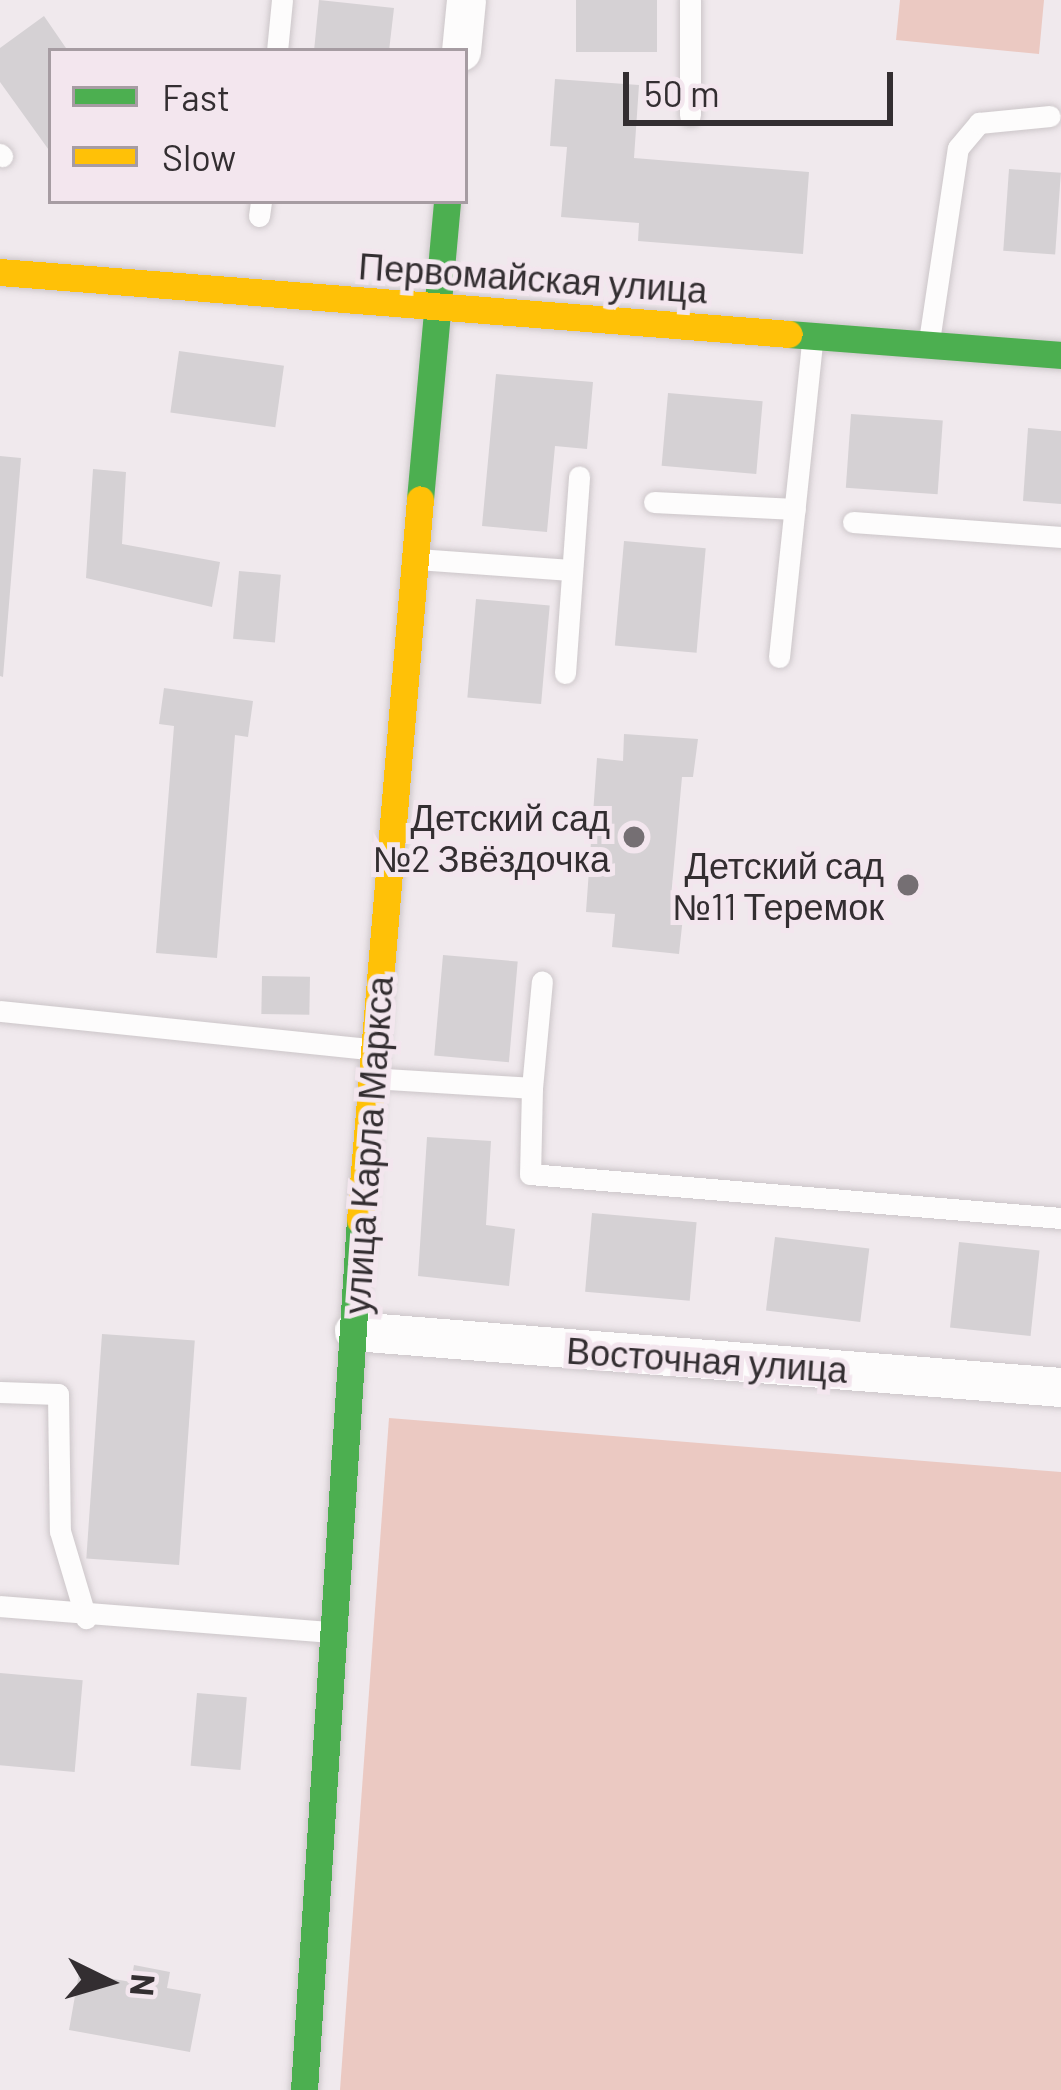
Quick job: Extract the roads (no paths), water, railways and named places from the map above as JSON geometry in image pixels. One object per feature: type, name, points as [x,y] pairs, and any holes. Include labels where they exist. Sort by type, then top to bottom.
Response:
[{"type":"street","points":[[461,48],[466,0]]},
{"type":"street","name":"улица Карла Маркса","points":[[304,2090],[337,1632],[370,1049],[447,204]]},
{"type":"street","name":"Первомайская улица","points":[[0,272],[1061,356]]},
{"type":"street","name":"Восточная улица","points":[[354,1331],[1061,1387]]},
{"type":"lane","points":[[277,48],[282,0]]},
{"type":"lane","points":[[690,0],[690,115]]},
{"type":"lane","points":[[928,345],[958,148],[979,123],[1050,116]]},
{"type":"lane","points":[[778,657],[813,334]]},
{"type":"lane","points":[[565,673],[579,476]]},
{"type":"lane","points":[[654,502],[795,509]]},
{"type":"lane","points":[[853,522],[1061,537]]},
{"type":"lane","points":[[417,559],[571,570]]},
{"type":"lane","points":[[542,981],[530,1174],[1061,1218]]},
{"type":"lane","points":[[0,1011],[370,1049]]},
{"type":"lane","points":[[370,1078],[532,1088]]},
{"type":"lane","points":[[0,1392],[58,1394],[60,1531],[86,1618]]},
{"type":"lane","points":[[0,1606],[86,1618],[337,1632]]},
{"type":"place","name":"Детский сад №2 Звёздочка","points":[[634,837]]},
{"type":"place","name":"Детский сад №11 Теремок","points":[[908,885]]}]
